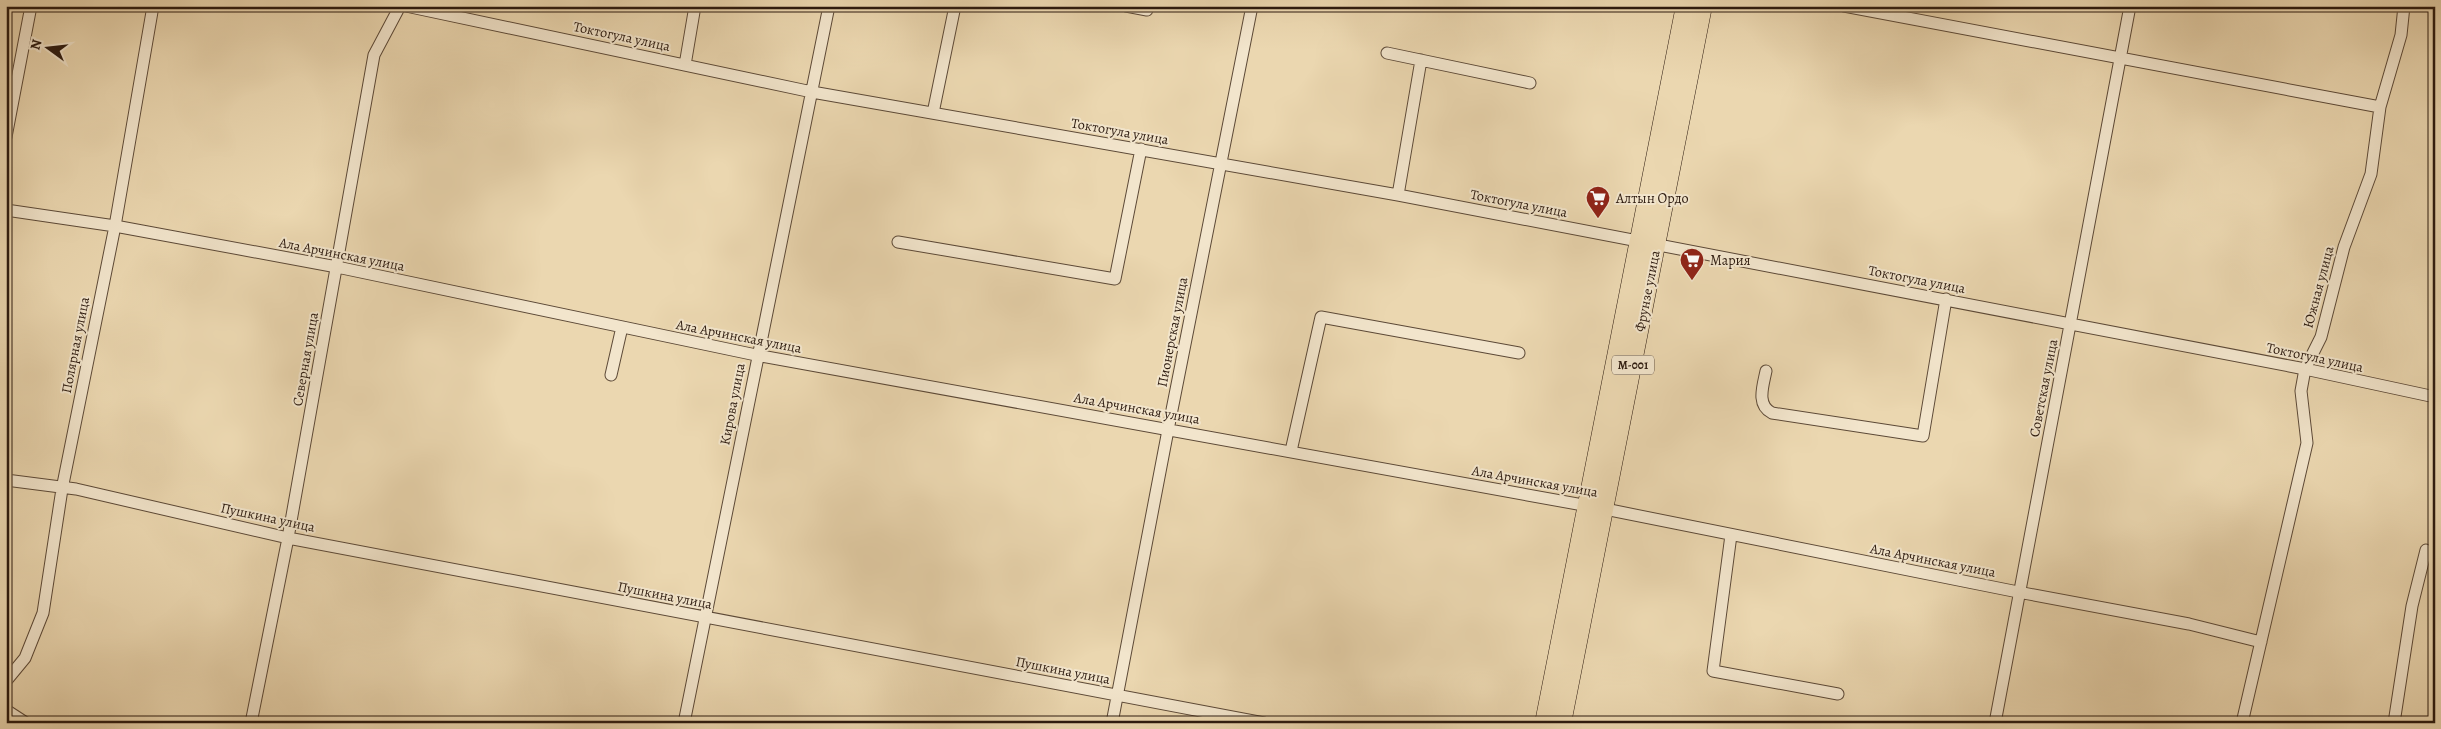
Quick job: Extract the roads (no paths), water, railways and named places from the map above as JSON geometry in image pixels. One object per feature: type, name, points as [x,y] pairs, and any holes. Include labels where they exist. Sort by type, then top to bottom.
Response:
[{"type":"main road","name":"Фрунзе улица","points":[[1562,723],[1605,509],[1685,6]]},
{"type":"main road","name":"Фрунзе улица","points":[[1544,723],[1588,506],[1703,6]]},
{"type":"street","points":[[6,137],[31,6]]},
{"type":"street","name":"Полярная улица","points":[[6,681],[25,658],[43,613],[62,489],[115,226],[153,6]]},
{"type":"street","name":"Северная улица","points":[[251,723],[288,538],[374,55],[400,6]]},
{"type":"street","name":"Токтогула улица","points":[[406,6],[812,92],[1398,195],[2306,369],[2435,397]]},
{"type":"street","name":"Токтогула улица","points":[[685,65],[695,6]]},
{"type":"street","name":"Кирова улица","points":[[684,723],[756,355],[829,6]]},
{"type":"street","points":[[933,113],[956,6]]},
{"type":"street","points":[[1126,6],[1147,10],[1148,6]]},
{"type":"street","name":"Пионерская улица","points":[[1112,723],[1252,6]]},
{"type":"street","points":[[1844,6],[2380,107]]},
{"type":"street","name":"Советская улица","points":[[1995,723],[2018,592],[2071,324],[2130,6]]},
{"type":"street","name":"Южная улица","points":[[2242,723],[2307,443],[2301,392],[2306,369],[2321,337],[2344,247],[2371,174],[2380,107],[2401,35],[2404,6]]},
{"type":"street","points":[[1387,53],[1530,83]]},
{"type":"street","points":[[1398,195],[1421,60]]},
{"type":"street","points":[[898,242],[1115,278],[1141,149]]},
{"type":"street","name":"Ала Арчинская улица","points":[[6,210],[115,226],[337,267],[756,355],[1605,509],[2018,592],[2190,624],[2261,642]]},
{"type":"street","points":[[1766,371],[1762,404],[1764,409],[1772,413],[1923,436],[1946,300]]},
{"type":"street","points":[[1291,451],[1321,317],[1519,353]]},
{"type":"street","points":[[611,375],[622,327]]},
{"type":"street","name":"Пушкина улица","points":[[6,480],[76,490],[288,538],[1264,723]]},
{"type":"street","points":[[1731,535],[1713,671],[1838,694]]},
{"type":"street","points":[[2394,723],[2412,606],[2426,550]]},
{"type":"street","points":[[6,710],[26,723]]},
{"type":"place","name":"Алтын Ордо","points":[[1598,219]]},
{"type":"place","name":"Мария","points":[[1692,281]]}]
